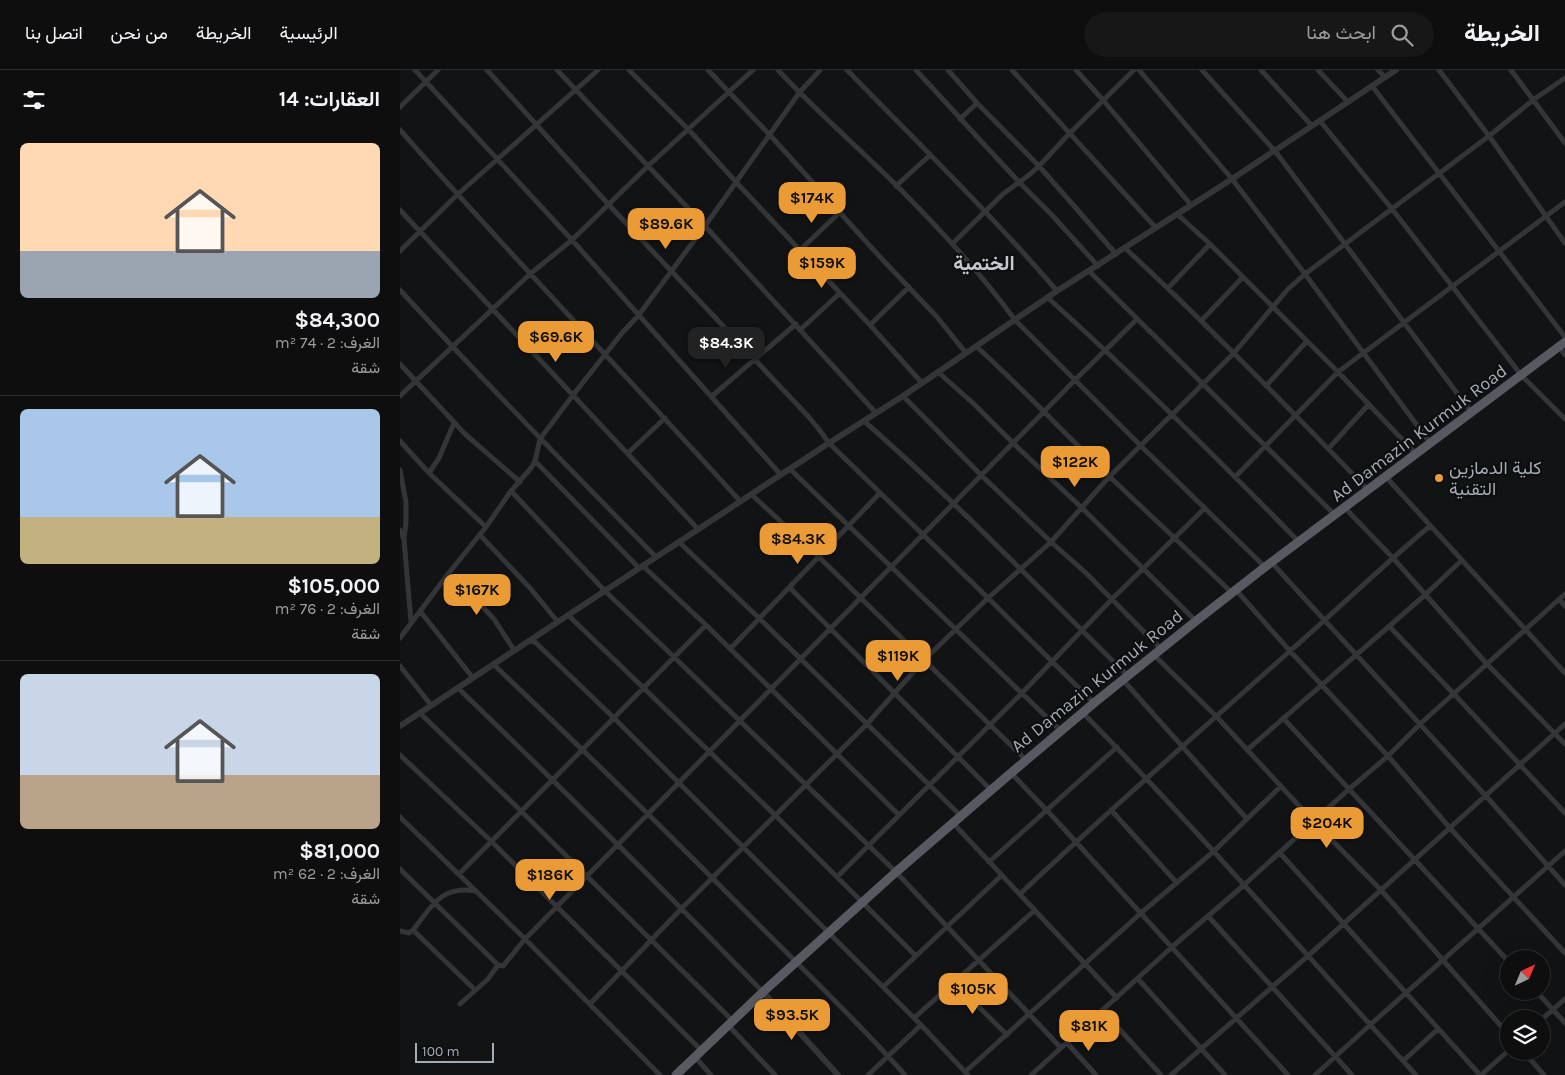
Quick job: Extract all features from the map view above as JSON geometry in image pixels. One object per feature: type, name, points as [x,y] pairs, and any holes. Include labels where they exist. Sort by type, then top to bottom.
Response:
[{"type":"highway","name":"Ad Damazin Kurmuk Road","points":[[676,1075],[828,932],[1011,772],[1083,712],[1269,565],[1472,412],[1563,348]]},
{"type":"street","points":[[415,70],[572,240],[781,475]]},
{"type":"street","points":[[400,107],[438,70]]},
{"type":"street","points":[[487,70],[608,205],[754,359],[818,428],[829,443],[1094,704]]},
{"type":"street","points":[[558,70],[796,324],[876,413]]},
{"type":"street","points":[[400,251],[457,195],[598,70]]},
{"type":"street","points":[[628,70],[689,130],[922,383]]},
{"type":"street","points":[[708,70],[769,134],[880,258],[938,317],[966,353]]},
{"type":"street","points":[[400,396],[530,274],[572,240],[648,166],[753,70]]},
{"type":"street","points":[[778,70],[799,93],[953,243],[1015,320],[1205,508],[1269,565],[1325,620],[1565,885]]},
{"type":"street","points":[[400,638],[480,535],[511,491],[531,468],[535,461],[540,439],[573,395],[638,316],[705,226],[799,93],[820,70]]},
{"type":"street","points":[[847,70],[1023,251],[1057,292]]},
{"type":"street","points":[[916,70],[1098,266]]},
{"type":"street","points":[[948,70],[977,103],[1039,166],[1116,254]]},
{"type":"street","points":[[1012,70],[1156,228]]},
{"type":"street","points":[[1076,70],[1104,100],[1191,205]]},
{"type":"street","points":[[953,243],[1003,194],[1039,166],[1134,70]]},
{"type":"street","points":[[1139,70],[1232,179],[1431,444]]},
{"type":"street","points":[[1202,70],[1275,151],[1472,412]]},
{"type":"street","points":[[1261,70],[1312,126]]},
{"type":"street","points":[[1318,70],[1348,102]]},
{"type":"street","points":[[1378,70],[1385,77]]},
{"type":"street","points":[[400,726],[1396,70]]},
{"type":"street","points":[[1439,70],[1489,136],[1565,243]]},
{"type":"street","points":[[1510,70],[1565,143]]},
{"type":"street","points":[[590,1004],[682,908],[866,725],[925,659],[988,598],[1051,542],[1110,477],[1234,354],[1288,290],[1305,274],[1345,243],[1489,136],[1533,100],[1565,78]]},
{"type":"street","points":[[1372,86],[1565,337]]},
{"type":"street","points":[[960,118],[977,103]]},
{"type":"street","points":[[1320,120],[1522,376],[1565,420]]},
{"type":"street","points":[[400,130],[457,195],[665,418],[740,502]]},
{"type":"street","points":[[896,186],[930,155]]},
{"type":"street","points":[[1235,477],[1338,372],[1565,202]]},
{"type":"street","points":[[400,210],[698,530]]},
{"type":"street","points":[[800,250],[839,212]]},
{"type":"street","points":[[1177,214],[1210,244],[1338,372],[1417,455]]},
{"type":"street","points":[[1168,288],[1210,244]]},
{"type":"street","points":[[1124,248],[1168,288],[1368,490]]},
{"type":"street","points":[[1089,271],[1335,516]]},
{"type":"street","points":[[1201,321],[1243,277]]},
{"type":"street","points":[[870,325],[909,287]]},
{"type":"street","points":[[400,290],[540,439],[656,557]]},
{"type":"street","points":[[800,330],[840,292]]},
{"type":"street","points":[[1048,298],[1106,350],[1300,542]]},
{"type":"street","points":[[400,869],[498,965],[503,966],[525,939],[830,628],[1075,380],[1138,319]]},
{"type":"street","points":[[712,396],[796,324]]},
{"type":"street","points":[[1266,386],[1307,341]]},
{"type":"street","points":[[976,346],[1011,378],[1110,477],[1234,592],[1322,684],[1388,756],[1449,827],[1565,953]]},
{"type":"street","points":[[400,364],[454,423],[520,482]]},
{"type":"street","points":[[938,372],[1082,508],[1196,621]]},
{"type":"street","points":[[903,396],[982,475],[1051,542],[1086,572],[1112,599],[1157,652],[1247,750],[1381,890],[1500,1025]]},
{"type":"street","points":[[1328,449],[1369,404]]},
{"type":"street","points":[[628,453],[665,418]]},
{"type":"street","points":[[864,421],[953,503],[1082,631],[1247,819]]},
{"type":"street","points":[[429,472],[439,458],[454,423]]},
{"type":"street","points":[[400,441],[486,527]]},
{"type":"street","points":[[535,461],[641,567],[706,625],[898,816]]},
{"type":"street","points":[[790,469],[1061,731]]},
{"type":"street","points":[[400,470],[406,502],[404,539],[411,622]]},
{"type":"street","points":[[1386,478],[1565,673]]},
{"type":"street","points":[[511,491],[605,591],[896,872],[1061,1048]]},
{"type":"street","points":[[730,649],[880,493]]},
{"type":"street","points":[[751,494],[861,597],[1026,760]]},
{"type":"street","points":[[837,877],[1021,694],[1112,599],[1205,508]]},
{"type":"street","points":[[1345,508],[1486,663],[1565,744]]},
{"type":"street","points":[[1020,894],[1146,778],[1430,526]]},
{"type":"street","points":[[400,530],[404,539]]},
{"type":"street","points":[[480,535],[530,588],[558,622]]},
{"type":"street","points":[[679,542],[961,816]]},
{"type":"street","points":[[1247,750],[1425,595],[1462,560]]},
{"type":"street","points":[[448,574],[494,619],[514,650]]},
{"type":"street","points":[[790,588],[991,790]]},
{"type":"street","points":[[1031,1075],[1388,756],[1486,663],[1565,594]]},
{"type":"street","points":[[1559,599],[1565,606]]},
{"type":"street","points":[[420,611],[472,678]]},
{"type":"street","points":[[568,615],[775,815],[916,956]]},
{"type":"street","points":[[459,874],[706,625]]},
{"type":"street","points":[[1389,626],[1565,812]]},
{"type":"street","points":[[529,641],[535,642],[614,718],[921,1025],[967,1074],[1141,913],[1213,852],[1281,786]]},
{"type":"street","points":[[493,664],[583,749],[796,962],[905,1075]]},
{"type":"street","points":[[400,666],[431,705]]},
{"type":"street","points":[[458,688],[553,779],[682,908],[763,992],[838,1075]]},
{"type":"street","points":[[1083,712],[1309,955],[1416,1075]]},
{"type":"street","points":[[420,713],[522,810],[652,940],[730,1023],[775,1075]]},
{"type":"street","points":[[1283,718],[1500,952]]},
{"type":"street","points":[[1171,1075],[1309,955],[1565,724]]},
{"type":"street","points":[[989,862],[1117,747]]},
{"type":"street","points":[[400,754],[622,971],[698,1053],[711,1075]]},
{"type":"street","points":[[1011,772],[1288,1075]]},
{"type":"street","points":[[1111,810],[1177,883]]},
{"type":"street","points":[[400,818],[525,939],[660,1075]]},
{"type":"street","points":[[953,823],[1117,998]]},
{"type":"street","points":[[1315,1075],[1565,851]]},
{"type":"street","points":[[1280,853],[1480,1075],[1500,1058]]},
{"type":"street","points":[[883,987],[1002,876]]},
{"type":"street","points":[[400,931],[408,933],[413,930],[435,902],[448,893],[457,890],[476,891]]},
{"type":"street","points":[[914,1018],[1035,910]]},
{"type":"street","points":[[1208,916],[1352,1075]]},
{"type":"street","points":[[413,930],[476,990]]},
{"type":"street","points":[[460,1004],[488,978],[498,965]]},
{"type":"street","points":[[1138,979],[1225,1075]]},
{"type":"street","points":[[954,982],[1007,1035]]},
{"type":"street","points":[[1550,1012],[1565,998]]},
{"type":"street","points":[[1544,1000],[1565,1024]]},
{"type":"street","points":[[1103,1011],[1161,1075]]},
{"type":"street","points":[[868,1075],[921,1025]]},
{"type":"street","points":[[1404,1061],[1438,1029]]},
{"type":"street","points":[[1067,1043],[1096,1075]]},
{"type":"street","points":[[1531,1060],[1544,1075]]},
{"type":"place","name":"كلية الدمازين التقنية","points":[[1439,478]]},
{"type":"district","name":"الختمية","points":[[984,263]]}]
